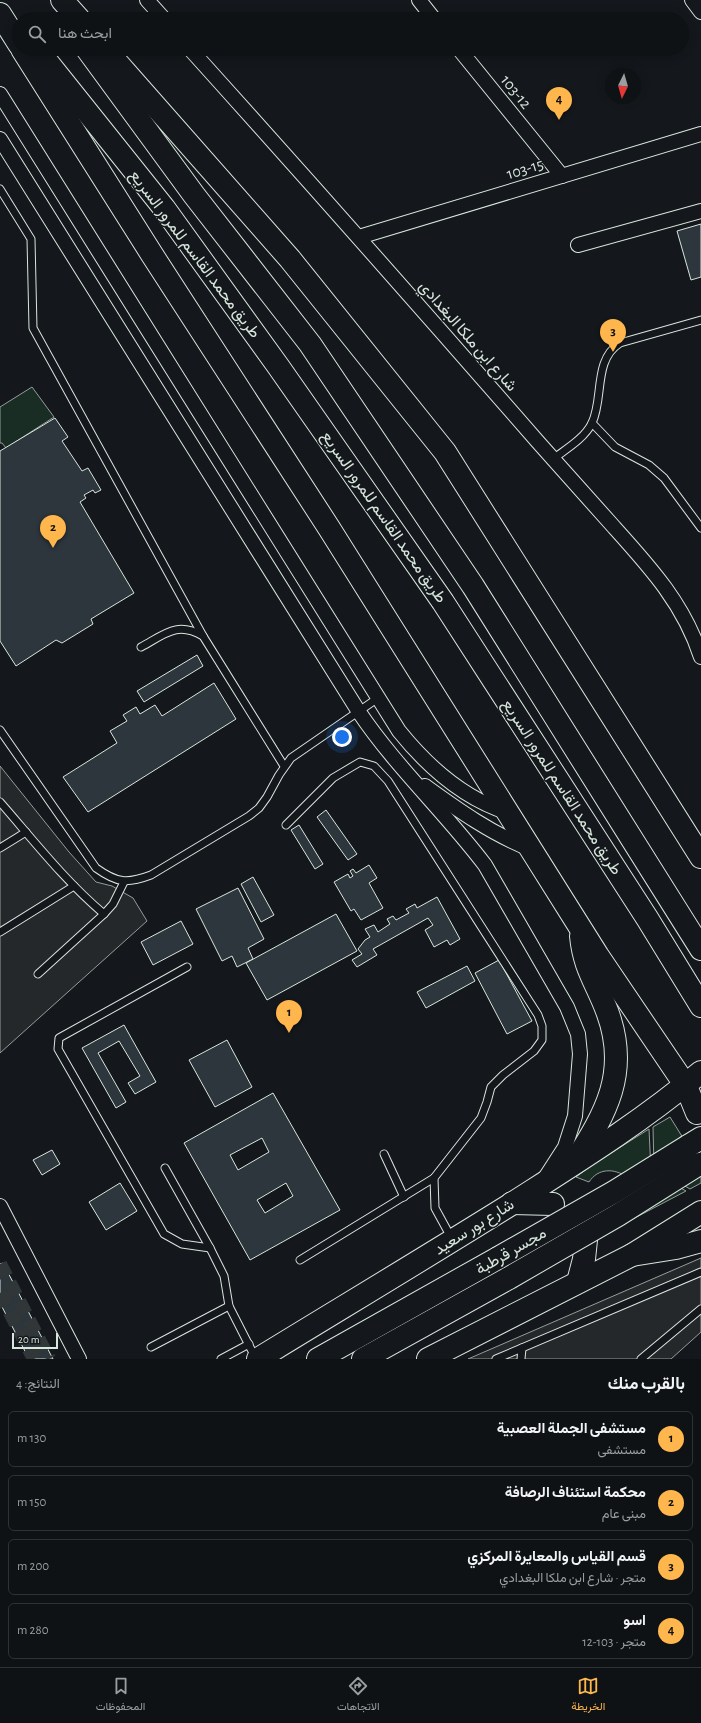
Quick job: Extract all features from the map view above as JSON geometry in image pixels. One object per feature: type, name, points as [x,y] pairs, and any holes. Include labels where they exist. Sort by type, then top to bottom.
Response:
[{"type":"main road","points":[[51,0],[60,12]]},
{"type":"main road","points":[[62,0],[73,12]]},
{"type":"main road","points":[[0,3],[12,18]]},
{"type":"main road","points":[[0,14],[12,33]]},
{"type":"main road","points":[[26,56],[151,253],[329,528],[580,927],[693,1079],[697,1113]]},
{"type":"main road","name":"طريق محمد القاسم للمرور السريع","points":[[43,56],[164,208],[278,366],[443,602],[701,1006]]},
{"type":"main road","name":"طريق محمد القاسم للمرور السريع","points":[[92,56],[194,195],[310,344],[472,586],[701,949]]},
{"type":"main road","points":[[111,56],[290,259],[445,452],[701,857]]},
{"type":"main road","points":[[574,1163],[606,1109],[614,1082],[616,1067],[616,1053],[611,1024],[585,962],[580,927]]},
{"type":"main road","name":"شارع بور سعيد","points":[[254,1354],[453,1240],[540,1186],[666,1102],[693,1079]]},
{"type":"main road","name":"مجسر قرطبة","points":[[318,1359],[614,1192],[701,1138]]},
{"type":"main road","name":"مجسر قرطبة","points":[[362,1359],[509,1278],[618,1215],[701,1163]]},
{"type":"main road","points":[[512,1203],[552,1204]]},
{"type":"main road","points":[[428,1359],[632,1255],[701,1212]]},
{"type":"main road","points":[[578,1282],[584,1259],[586,1240]]},
{"type":"main road","points":[[632,1255],[676,1248],[701,1241]]},
{"type":"street","points":[[147,0],[158,12]]},
{"type":"street","points":[[419,0],[428,12]]},
{"type":"street","points":[[692,0],[701,12]]},
{"type":"street","name":"شارع ابن ملكا البغدادي","points":[[196,56],[359,237],[653,571],[672,596],[685,619],[701,657]]},
{"type":"street","name":"103-12","points":[[465,56],[562,176]]},
{"type":"street","points":[[0,94],[399,732],[437,772],[480,801],[509,813]]},
{"type":"street","name":"103-15","points":[[359,237],[701,134]]},
{"type":"street","points":[[0,139],[359,712],[386,750],[458,831],[485,865],[576,1025],[580,1054],[575,1116],[565,1147],[540,1186]]},
{"type":"street","points":[[578,245],[701,211]]},
{"type":"street","points":[[402,769],[486,828],[508,840],[532,850]]},
{"type":"street","points":[[0,1206],[79,1359]]},
{"type":"lane","points":[[0,189],[31,239],[33,328],[204,636],[284,766]]},
{"type":"lane","points":[[553,459],[580,437],[592,424],[604,360],[614,347],[701,320]]},
{"type":"lane","points":[[592,424],[615,447],[657,471],[664,478],[701,528]]},
{"type":"lane","points":[[141,647],[175,629],[192,629],[204,636]]},
{"type":"lane","points":[[0,730],[96,868],[108,877],[124,882],[139,880],[151,875],[249,816],[259,808],[267,797],[284,766],[291,758],[378,698]]},
{"type":"lane","points":[[286,825],[333,778],[360,762],[374,766],[388,781],[538,1015],[542,1026],[542,1040],[534,1051],[490,1087],[488,1102],[481,1118],[434,1178],[300,1260]]},
{"type":"lane","points":[[0,802],[74,886],[104,914]]},
{"type":"lane","points":[[0,848],[26,832]]},
{"type":"lane","points":[[38,974],[104,914],[113,904],[124,882]]},
{"type":"lane","points":[[0,932],[74,886]]},
{"type":"lane","points":[[187,967],[59,1038],[58,1049],[164,1234],[182,1244],[210,1248]]},
{"type":"lane","points":[[384,1154],[404,1197]]},
{"type":"lane","points":[[165,1168],[224,1276],[229,1306],[254,1354],[221,1359]]},
{"type":"lane","points":[[434,1178],[435,1208],[453,1240]]},
{"type":"lane","points":[[496,1359],[701,1272]]},
{"type":"lane","points":[[151,1347],[229,1306]]},
{"type":"lane","points":[[641,1359],[701,1309]]},
{"type":"lane","points":[[521,1359],[522,1348]]},
{"type":"green space","points":[[32,387],[54,417],[6,448],[2,443],[0,443],[0,407]]},
{"type":"green space","points":[[670,1117],[701,1167],[701,1183],[690,1189],[654,1168],[653,1127]]},
{"type":"green space","points":[[649,1129],[651,1171],[686,1191],[627,1222],[627,1177],[617,1172],[606,1171],[597,1174],[589,1182],[576,1177],[592,1165]]},
{"type":"shaded area","points":[[0,766],[69,852],[96,882],[112,886],[133,898],[147,921],[0,1053]]},
{"type":"shaded area","points":[[701,1258],[701,1332],[671,1359],[468,1359]]},
{"type":"building","points":[[701,224],[701,277],[691,280],[677,231]]},
{"type":"building","points":[[55,418],[68,437],[62,441],[82,471],[88,468],[101,490],[95,493],[93,490],[84,495],[86,498],[80,502],[134,593],[91,619],[93,624],[62,643],[56,640],[16,666],[0,641],[0,451]]},
{"type":"building","points":[[197,655],[203,666],[144,702],[137,691]]},
{"type":"building","points":[[214,683],[236,719],[88,812],[63,777],[117,743],[110,731],[127,721],[123,715],[136,707],[140,714],[155,705],[162,716]]},
{"type":"building","points":[[326,810],[357,854],[348,860],[317,817]]},
{"type":"building","points":[[299,825],[323,864],[315,869],[291,830]]},
{"type":"building","points":[[369,865],[377,878],[369,883],[383,908],[361,920],[354,909],[351,911],[334,882],[348,874],[350,878],[353,876],[350,871],[353,869],[356,873]]},
{"type":"building","points":[[253,877],[274,915],[261,922],[241,884]]},
{"type":"building","points":[[238,888],[264,939],[248,948],[253,959],[237,967],[232,956],[222,961],[196,909]]},
{"type":"building","points":[[437,897],[460,939],[450,945],[447,940],[434,947],[425,930],[433,925],[428,918],[373,949],[377,955],[357,967],[352,960],[362,954],[358,949],[365,940],[370,937],[365,929],[374,925],[378,932],[390,924],[387,919],[393,916],[396,920],[409,913],[406,909],[415,904],[417,908]]},
{"type":"building","points":[[336,914],[357,951],[267,1000],[246,963]]},
{"type":"building","points":[[181,921],[193,944],[153,965],[141,942]]},
{"type":"building","points":[[499,960],[532,1021],[507,1034],[475,973]]},
{"type":"building","points":[[467,966],[475,981],[426,1008],[417,992]]},
{"type":"building","points":[[124,1025],[156,1082],[135,1094],[128,1083],[140,1076],[119,1041],[98,1053],[126,1102],[116,1108],[82,1048]]},
{"type":"building","points":[[227,1040],[252,1087],[215,1107],[189,1060]]},
{"type":"building","points":[[273,1093],[340,1210],[250,1260],[184,1143]],"holes":[[[262,1138],[269,1152],[238,1170],[230,1155]],[[286,1183],[293,1196],[265,1213],[257,1200]]]},
{"type":"building","points":[[52,1150],[60,1164],[42,1175],[33,1160]]},
{"type":"building","points":[[120,1183],[137,1211],[106,1230],[89,1202]]},
{"type":"building","points":[[3,1263],[53,1359],[29,1359],[0,1303],[0,1264]]},
{"type":"tunnel","points":[[0,1264],[49,1359]]},
{"type":"tunnel","points":[[0,1293],[34,1359]]},
{"type":"place","name":"اسو","points":[[559,120]]},
{"type":"place","name":"قسم القياس والمعايرة المركزي","points":[[613,352]]},
{"type":"place","name":"محكمة استئناف الرصافة","points":[[53,548]]},
{"type":"place","name":"مستشفى الجملة العصبية","points":[[289,1033]]}]
